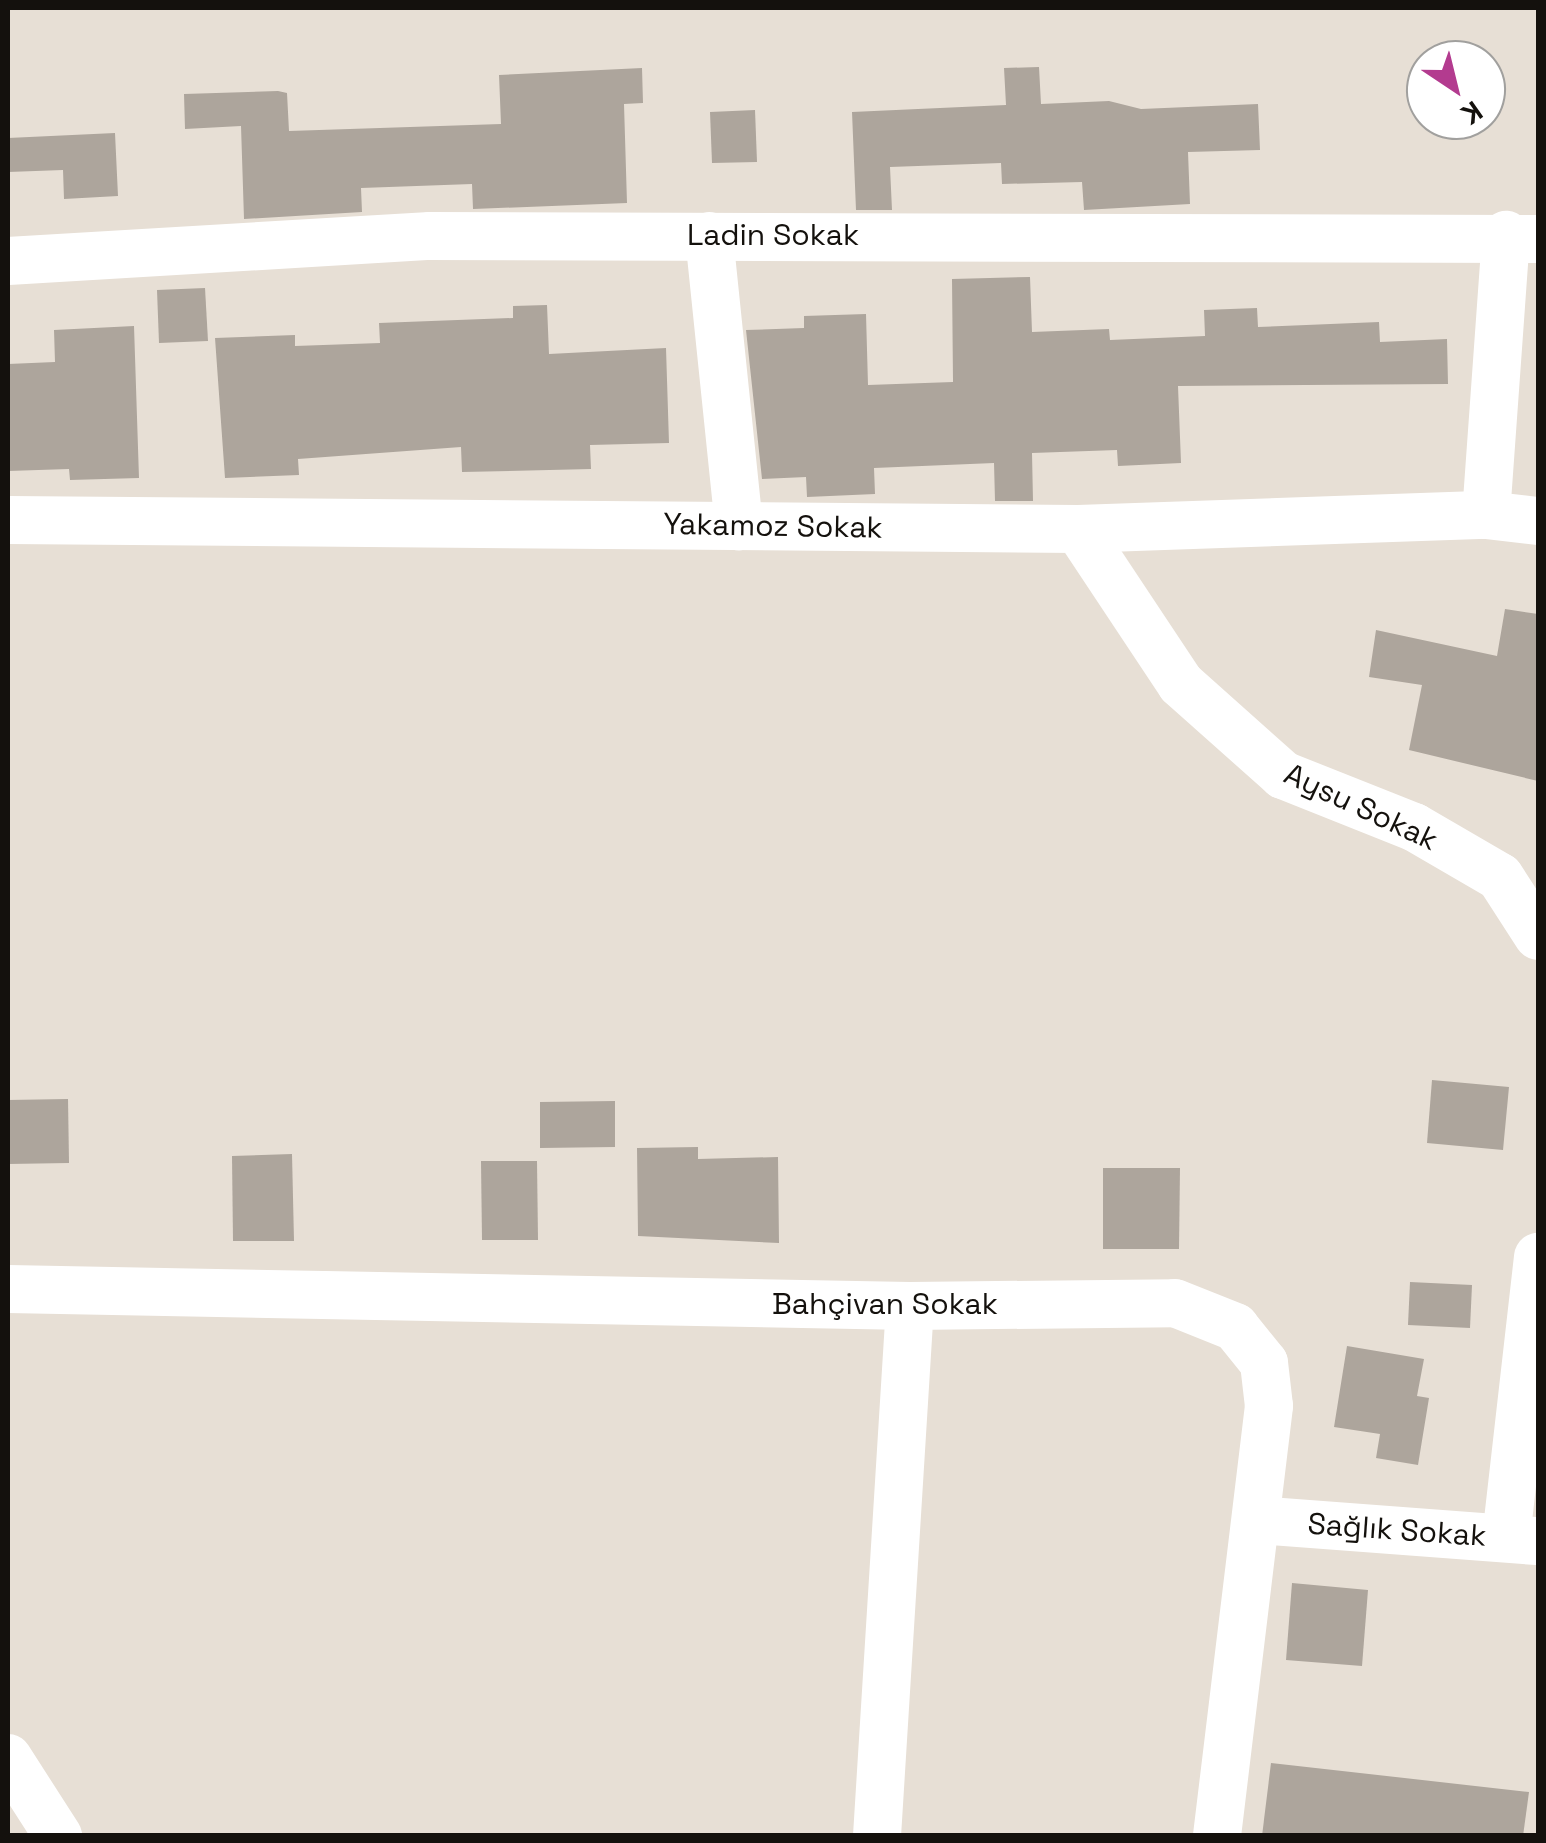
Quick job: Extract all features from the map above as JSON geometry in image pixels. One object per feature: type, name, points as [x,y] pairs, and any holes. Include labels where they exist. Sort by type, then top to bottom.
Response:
[{"type":"street","name":"Ladin Sokak","points":[[8,261],[430,236],[1522,237]]},
{"type":"street","points":[[709,236],[739,526]]},
{"type":"street","points":[[1486,515],[1522,237]]},
{"type":"street","name":"Yakamoz Sokak","points":[[8,520],[1078,529],[1486,515],[1538,521]]},
{"type":"street","name":"Aysu Sokak","points":[[1078,529],[1181,684],[1283,775],[1414,827],[1500,877],[1538,936]]},
{"type":"street","points":[[1522,1540],[1538,1257]]},
{"type":"street","name":"Bahçivan Sokak","points":[[8,1290],[910,1306],[1175,1303],[1235,1328],[1264,1364],[1269,1406],[1216,1836]]},
{"type":"street","points":[[877,1836],[910,1306]]},
{"type":"street","name":"Sağlık Sokak","points":[[1256,1520],[1522,1540]]},
{"type":"street","points":[[8,1758],[58,1836]]},
{"type":"building","points":[[1039,67],[1041,104],[1109,101],[1141,109],[1258,104],[1260,150],[1188,152],[1190,204],[1084,210],[1082,182],[1002,184],[1001,163],[890,167],[892,210],[856,210],[852,112],[1006,105],[1004,68]]},
{"type":"building","points":[[642,68],[643,103],[624,104],[627,203],[473,209],[472,184],[361,188],[362,212],[244,219],[241,126],[185,129],[184,94],[278,91],[287,93],[289,131],[501,124],[499,75]]},
{"type":"building","points":[[755,110],[757,162],[712,163],[710,112]]},
{"type":"building","points":[[115,133],[118,196],[64,199],[63,170],[8,172],[8,138]]},
{"type":"building","points":[[1030,277],[1032,332],[1109,329],[1110,340],[1205,336],[1204,310],[1257,308],[1258,327],[1379,322],[1380,342],[1447,339],[1448,384],[1178,386],[1181,463],[1118,466],[1117,450],[1032,453],[1033,501],[995,501],[994,463],[874,468],[875,494],[807,497],[806,477],[762,479],[746,330],[804,328],[804,316],[866,314],[868,385],[953,382],[952,279]]},
{"type":"building","points":[[205,288],[208,341],[159,343],[157,290]]},
{"type":"building","points":[[547,305],[549,354],[666,348],[669,443],[590,445],[591,469],[462,472],[461,447],[298,459],[299,475],[225,478],[215,338],[295,335],[295,346],[380,343],[379,323],[513,318],[513,306]]},
{"type":"building","points":[[134,326],[139,478],[70,480],[69,469],[8,471],[8,364],[55,362],[54,330]]},
{"type":"building","points":[[1505,609],[1538,614],[1538,781],[1409,750],[1422,685],[1369,677],[1376,630],[1497,656]]},
{"type":"building","points":[[1432,1080],[1509,1087],[1503,1150],[1427,1143]]},
{"type":"building","points":[[68,1099],[69,1163],[8,1164],[8,1100]]},
{"type":"building","points":[[615,1101],[615,1147],[540,1148],[540,1102]]},
{"type":"building","points":[[698,1147],[698,1159],[778,1157],[779,1243],[638,1236],[637,1148]]},
{"type":"building","points":[[292,1154],[294,1241],[233,1241],[232,1156]]},
{"type":"building","points":[[481,1161],[537,1161],[538,1240],[482,1240]]},
{"type":"building","points":[[1103,1168],[1180,1168],[1179,1249],[1103,1249]]},
{"type":"building","points":[[1410,1282],[1472,1285],[1470,1328],[1408,1325]]},
{"type":"building","points":[[1347,1346],[1424,1359],[1417,1396],[1429,1398],[1418,1465],[1376,1458],[1380,1434],[1334,1427]]},
{"type":"building","points":[[1292,1583],[1368,1590],[1362,1666],[1286,1660]]},
{"type":"building","points":[[1271,1763],[1529,1792],[1523,1836],[1262,1836]]}]
